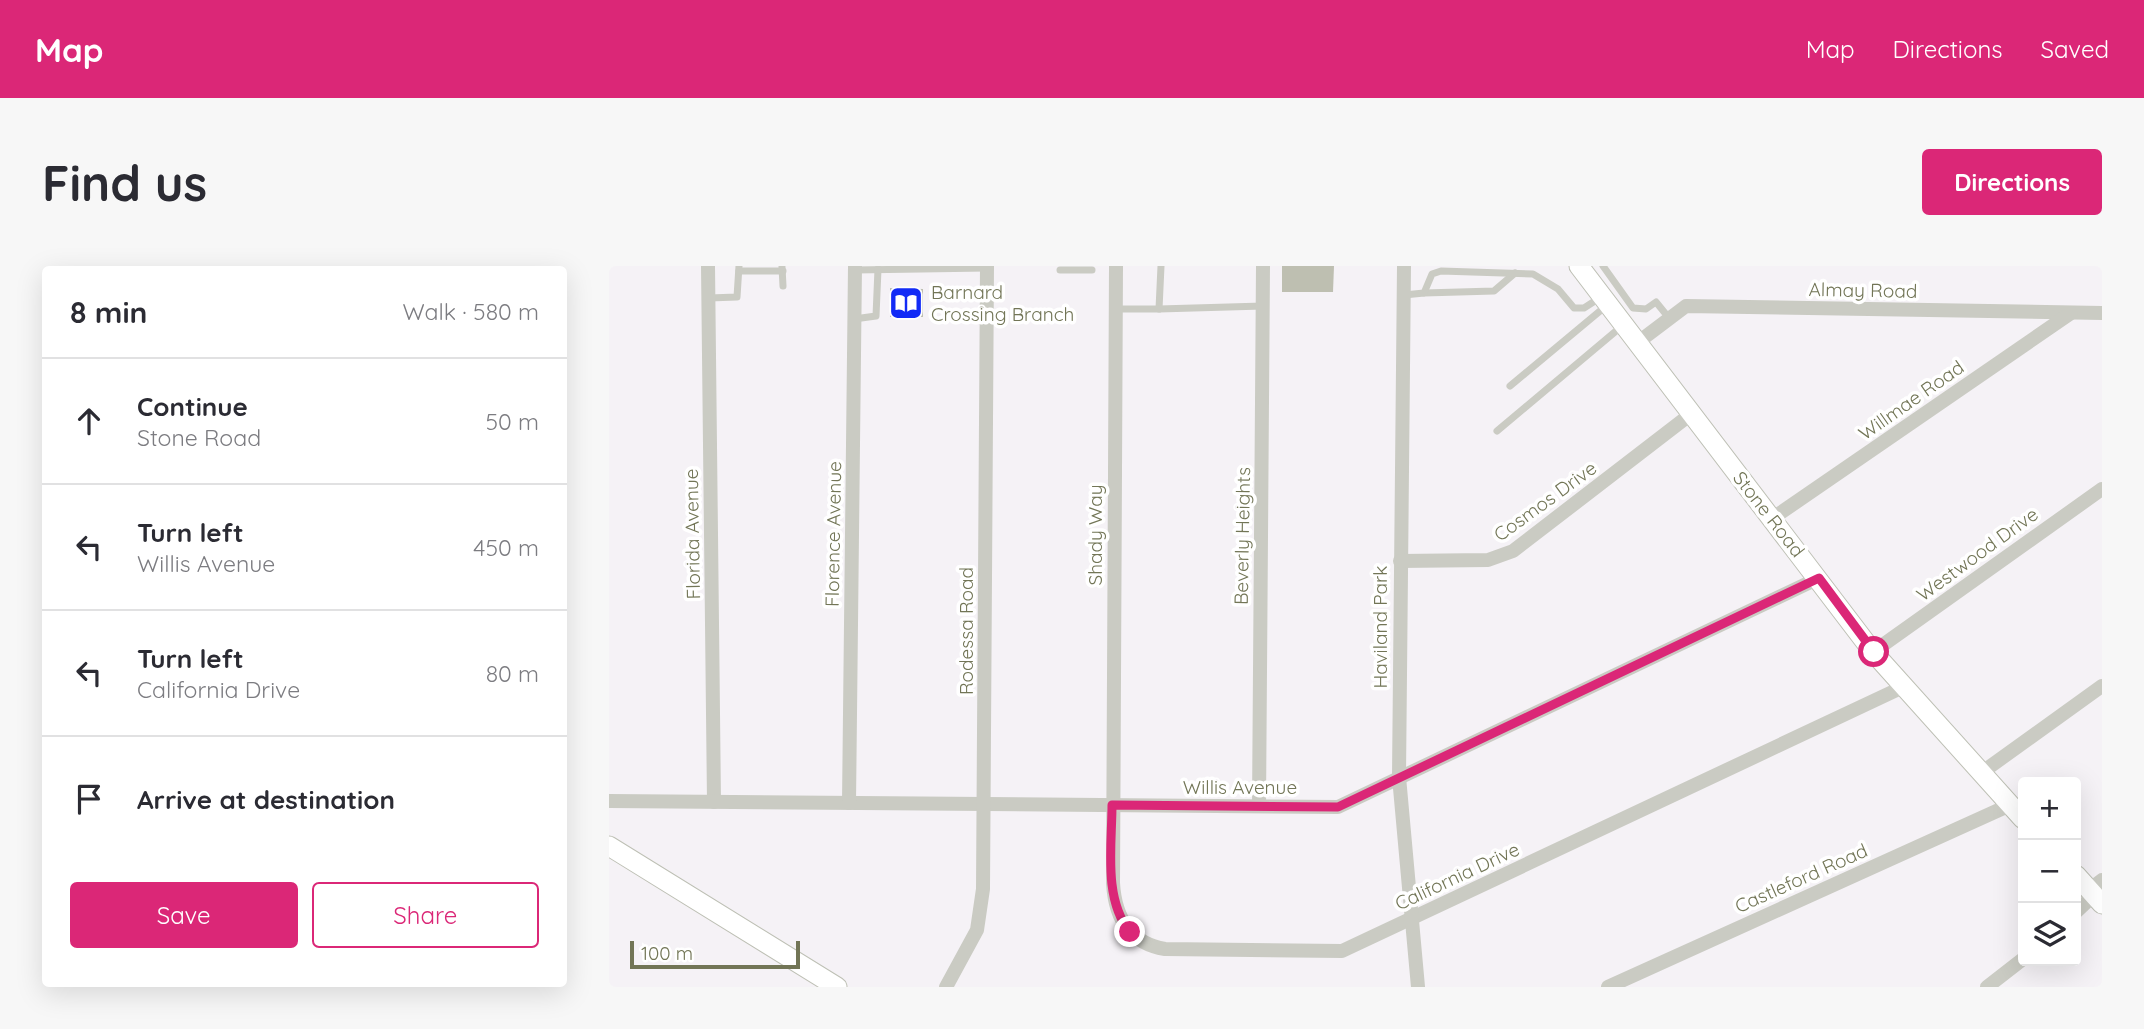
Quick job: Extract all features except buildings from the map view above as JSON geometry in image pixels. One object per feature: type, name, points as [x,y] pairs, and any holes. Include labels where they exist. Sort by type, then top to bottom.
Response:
[{"type":"street","name":"Florida Avenue","points":[[708,266],[714,802]]},
{"type":"street","name":"Shady Way","points":[[1112,805],[1116,266]]},
{"type":"street","name":"Beverly Heights","points":[[1259,806],[1263,266]]},
{"type":"street","name":"Haviland Park","points":[[1404,266],[1399,777],[1418,987]]},
{"type":"street","name":"Stone Road","points":[[1579,266],[1874,652],[2017,812]]},
{"type":"street","name":"Rodessa Road","points":[[946,987],[973,941],[980,912],[984,804],[987,267]]},
{"type":"street","name":"Florence Avenue","points":[[849,803],[855,268]]},
{"type":"street","name":"Almay Road","points":[[1637,343],[1686,306],[2102,313]]},
{"type":"street","name":"Willmae Road","points":[[1773,518],[2071,313]]},
{"type":"street","name":"Cosmos Drive","points":[[1400,561],[1488,559],[1513,551],[1691,414]]},
{"type":"street","name":"Westwood Drive","points":[[1874,652],[2102,488]]},
{"type":"street","name":"Willis Avenue","points":[[609,802],[1338,807],[1819,578]]},
{"type":"street","points":[[1981,773],[2102,686]]},
{"type":"street","name":"California Drive","points":[[1112,805],[1114,900],[1123,924],[1140,941],[1152,947],[1342,951],[1903,687]]},
{"type":"street","name":"Castleford Road","points":[[1608,987],[2017,812]]},
{"type":"street","points":[[609,846],[837,987]]},
{"type":"street","points":[[2081,905],[2093,889]]},
{"type":"street","points":[[1987,987],[2018,963]]},
{"type":"lane","points":[[1159,309],[1161,266]]},
{"type":"lane","points":[[1603,266],[1633,308],[1646,309],[1656,302],[1669,318]]},
{"type":"lane","points":[[855,268],[987,267]]},
{"type":"lane","points":[[709,298],[737,297],[739,269],[783,268],[783,286]]},
{"type":"lane","points":[[854,318],[876,316],[879,269]]},
{"type":"lane","points":[[1060,270],[1092,270]]},
{"type":"lane","points":[[1424,293],[1432,274],[1441,271],[1515,272],[1544,278],[1574,308],[1584,308],[1605,301]]},
{"type":"lane","points":[[1403,295],[1494,291],[1515,272]]},
{"type":"lane","points":[[1510,386],[1605,301]]},
{"type":"lane","points":[[1116,309],[1263,306]]},
{"type":"lane","points":[[1497,431],[1623,325]]},
{"type":"place","name":"Barnard Crossing Branch","points":[[906,303]]},
{"type":"route","points":[[1130,932],[1118,914],[1114,900],[1112,805],[1338,807],[1819,578],[1874,652]]}]
